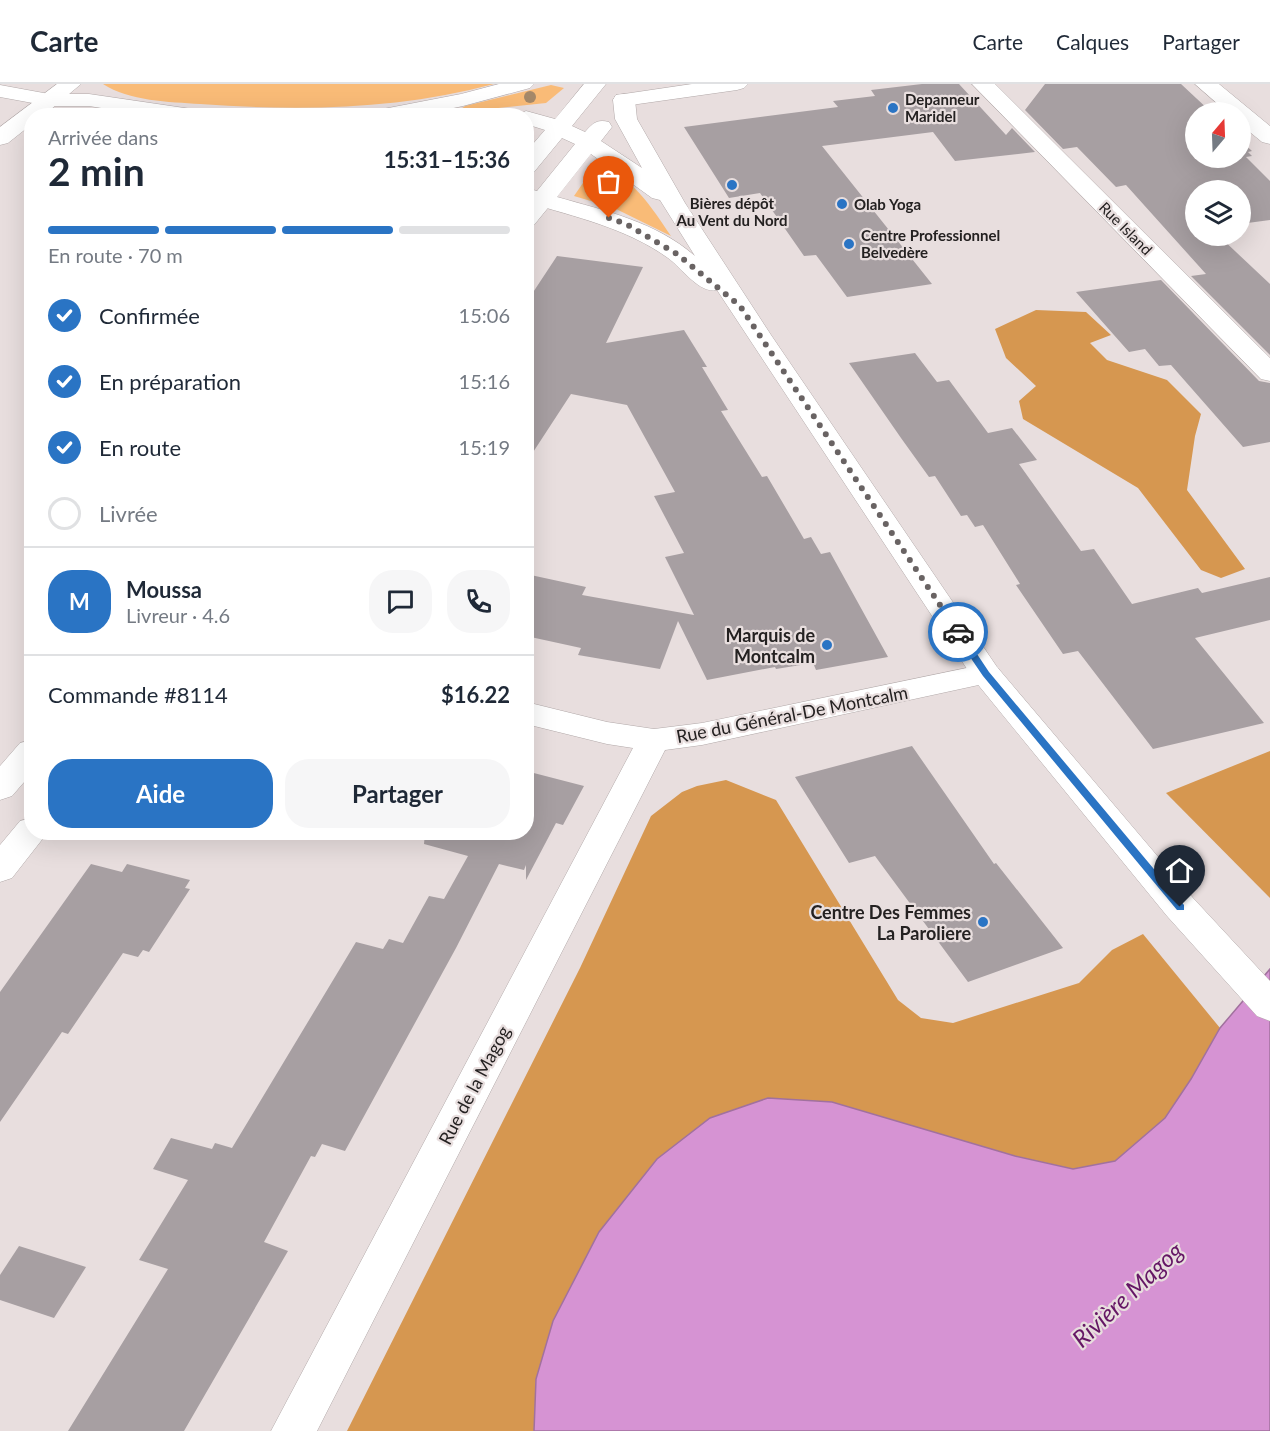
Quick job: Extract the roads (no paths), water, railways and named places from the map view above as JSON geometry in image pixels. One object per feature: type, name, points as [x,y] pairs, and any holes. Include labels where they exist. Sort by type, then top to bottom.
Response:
[{"type":"main road","points":[[39,108],[70,84]]},
{"type":"main road","points":[[420,108],[463,100],[523,84]]},
{"type":"main road","points":[[534,158],[595,84]]},
{"type":"main road","points":[[534,115],[575,108],[630,92],[737,84]]},
{"type":"main road","name":"Rue Island","points":[[983,84],[1270,373]]},
{"type":"main road","points":[[1206,84],[1227,102]]},
{"type":"main road","points":[[0,92],[49,100],[89,100],[144,108]]},
{"type":"main road","points":[[630,92],[589,143],[535,196],[626,224],[651,237],[677,254],[740,306]]},
{"type":"main road","points":[[630,92],[626,119],[673,203],[986,674],[1180,907],[1270,1006]]},
{"type":"main road","points":[[49,100],[69,108]]},
{"type":"main road","points":[[0,138],[24,119]]},
{"type":"main road","points":[[534,119],[560,127],[589,143],[636,173],[673,203]]},
{"type":"main road","points":[[1251,122],[1270,138]]},
{"type":"main road","name":"Rue du Général-De Montcalm","points":[[534,715],[607,733],[654,740],[702,734],[986,674]]},
{"type":"main road","name":"Rue de la Magog","points":[[293,1431],[654,740]]},
{"type":"main road","points":[[0,869],[24,840]]},
{"type":"water","name":"Rivière Magog","points":[[1270,969],[1270,1431],[534,1431],[536,1379],[553,1321],[599,1232],[657,1159],[710,1118],[768,1098],[832,1102],[1015,1156],[1073,1169],[1115,1161],[1165,1118],[1191,1079],[1220,1028]]},
{"type":"place","name":"Depanneur Maridel","points":[[893,108]]},
{"type":"place","name":"Bières dépôt Au Vent du Nord","points":[[732,185]]},
{"type":"place","name":"Olab Yoga","points":[[842,204]]},
{"type":"place","name":"Centre Professionnel Belvedère","points":[[849,244]]},
{"type":"place","name":"Marquis de Montcalm","points":[[827,645]]},
{"type":"place","name":"Centre Des Femmes La Paroliere","points":[[983,922]]}]
